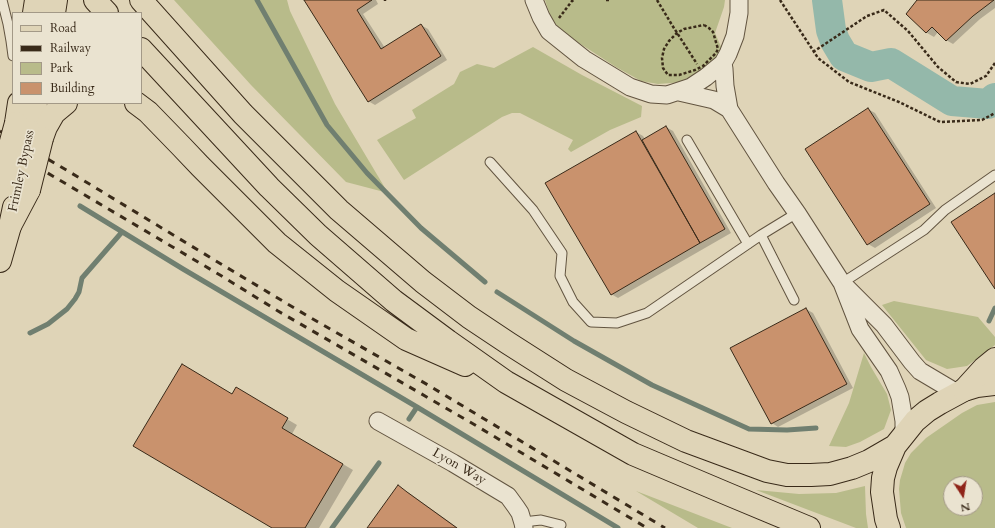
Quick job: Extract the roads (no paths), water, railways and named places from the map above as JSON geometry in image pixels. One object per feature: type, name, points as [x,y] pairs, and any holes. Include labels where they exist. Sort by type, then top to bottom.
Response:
[{"type":"main road","points":[[95,0],[107,12]]},
{"type":"main road","points":[[141,0],[243,114],[340,210],[423,282],[469,317],[566,380],[626,412],[686,441],[767,472],[788,475],[830,474],[852,468],[869,460],[900,441]]},
{"type":"main road","points":[[36,12],[51,5]]},
{"type":"main road","points":[[142,50],[269,187],[318,235],[394,301],[448,341],[506,382],[633,454],[809,528]]},
{"type":"main road","name":"Frimley Bypass","points":[[0,261],[10,226],[12,183],[24,120],[35,104]]},
{"type":"main road","points":[[12,183],[24,120],[46,127],[54,113],[65,104]]},
{"type":"main road","points":[[137,104],[148,112],[277,243],[337,292],[406,340],[506,382]]},
{"type":"main road","points":[[961,391],[995,359]]},
{"type":"main road","points":[[889,528],[886,519],[882,492],[883,478],[886,467],[900,441],[916,421],[927,411],[961,391],[977,386],[995,384]]},
{"type":"street","points":[[534,0],[549,31],[584,59],[630,87],[651,94],[667,95],[691,87],[703,72],[723,63],[735,36],[739,7]]},
{"type":"street","points":[[723,63],[729,109],[842,283],[860,329],[889,371],[897,389],[902,407],[904,421],[900,441]]},
{"type":"street","points":[[679,92],[714,100],[729,109]]},
{"type":"street","points":[[842,283],[884,325],[920,371],[961,391]]},
{"type":"street","name":"Lyon Way","points":[[378,421],[508,496],[520,513],[524,526]]},
{"type":"lane","points":[[2,0],[12,50]]},
{"type":"lane","points":[[688,140],[748,244]]},
{"type":"lane","points":[[490,162],[533,210],[562,253],[560,276],[573,302],[591,322],[617,324],[648,313],[761,235],[797,213]]},
{"type":"lane","points":[[842,283],[924,230],[945,210],[995,175]]},
{"type":"lane","points":[[761,235],[794,300]]},
{"type":"lane","points":[[524,526],[536,520],[561,525]]},
{"type":"waterway","points":[[257,0],[327,125],[367,173],[421,228],[485,282]]},
{"type":"waterway","points":[[827,0],[831,30],[835,41],[844,56],[871,67],[891,63],[952,101],[988,104],[995,98]]},
{"type":"waterway","points":[[80,206],[618,528]]},
{"type":"waterway","points":[[30,333],[48,324],[67,309],[79,292],[82,278],[122,232]]},
{"type":"waterway","points":[[497,292],[574,341],[652,385],[749,429],[787,430],[816,428]]},
{"type":"waterway","points":[[989,321],[995,308]]},
{"type":"waterway","points":[[409,419],[417,407]]},
{"type":"waterway","points":[[332,528],[379,463]]},
{"type":"railway","points":[[0,131],[311,318],[428,385],[665,528]]},
{"type":"railway","points":[[0,144],[278,311],[470,422],[647,528]]}]
